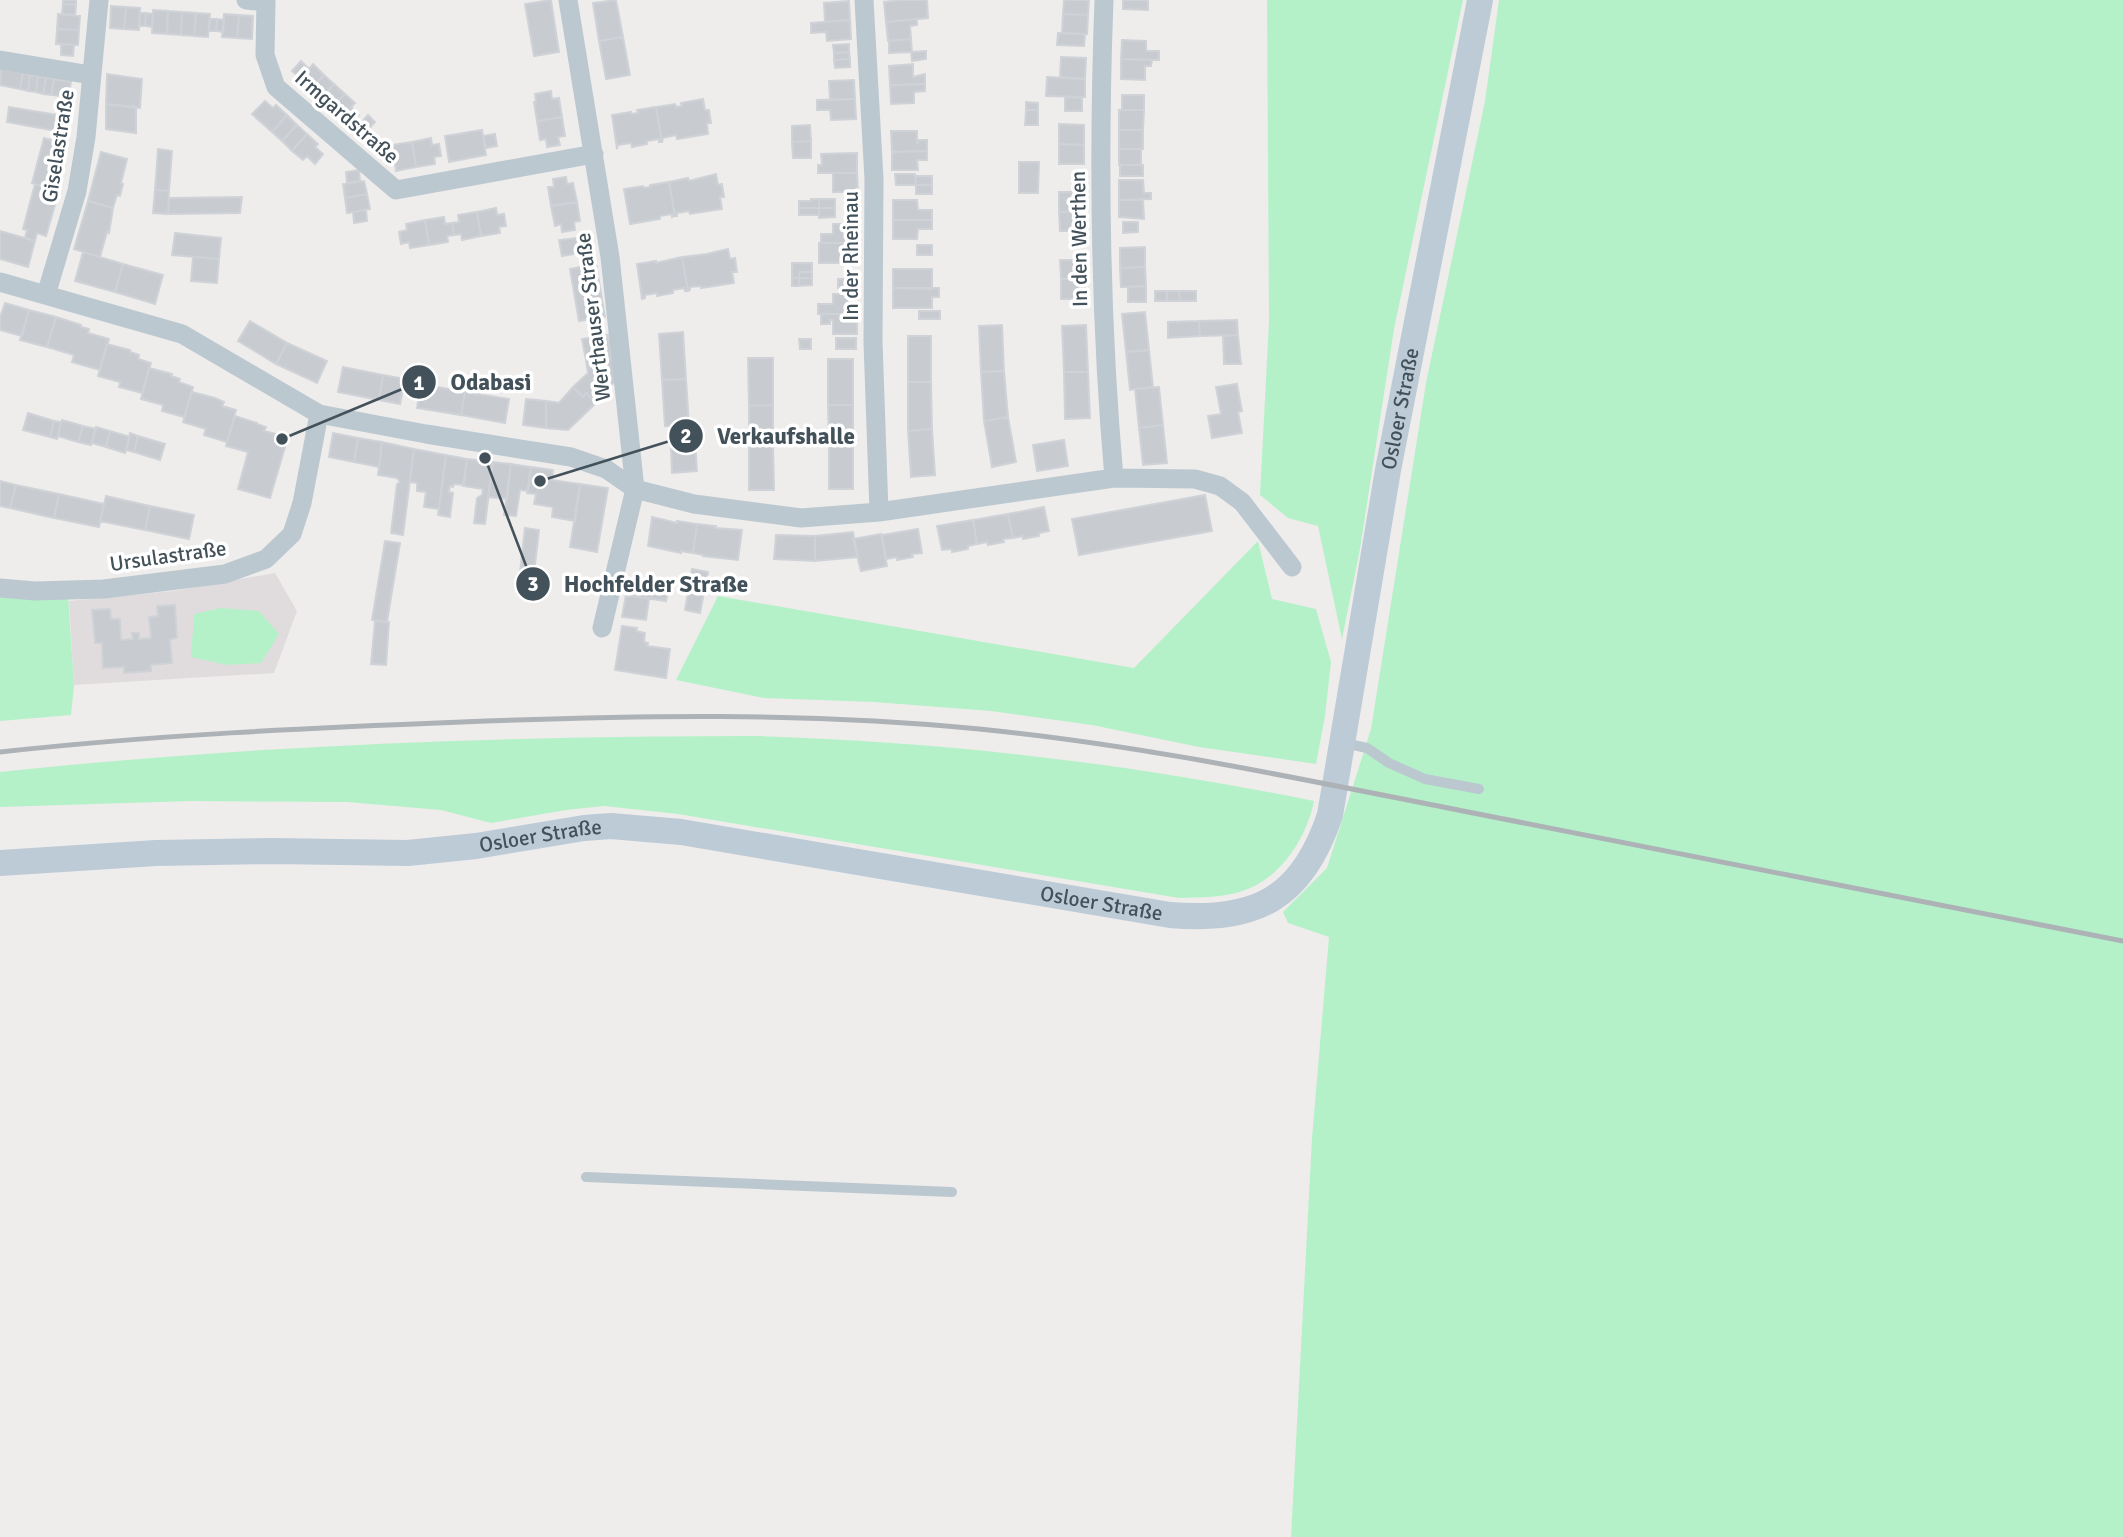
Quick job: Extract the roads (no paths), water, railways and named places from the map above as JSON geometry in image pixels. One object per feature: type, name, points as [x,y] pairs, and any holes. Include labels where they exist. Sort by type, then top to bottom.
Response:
[{"type":"main road","name":"Osloer Straße","points":[[0,863],[156,853],[398,853],[476,846],[611,826],[681,832],[1158,913],[1194,917],[1227,915],[1264,904],[1294,881],[1307,866],[1330,815],[1388,470],[1480,0]]},
{"type":"street","name":"Giselastraße","points":[[46,295],[77,191],[86,136],[99,0]]},
{"type":"street","points":[[246,0],[266,1]]},
{"type":"street","name":"Werthauser Straße","points":[[568,0],[610,257],[635,489],[602,628]]},
{"type":"street","name":"In der Rheinau","points":[[864,0],[874,179],[873,342],[879,512]]},
{"type":"street","name":"In den Werthen","points":[[1104,0],[1100,144],[1101,271],[1104,373],[1114,478]]},
{"type":"street","name":"Irmgardstraße","points":[[266,1],[265,55],[276,87],[396,190],[594,155]]},
{"type":"street","points":[[0,60],[91,75]]},
{"type":"street","points":[[0,282],[182,334],[319,414],[571,457],[606,470],[635,489],[694,504],[801,518],[879,512],[1114,478],[1195,479],[1220,486],[1242,502],[1292,567]]},
{"type":"street","name":"Ursulastraße","points":[[0,588],[35,591],[104,589],[225,574],[266,559],[292,534],[302,503],[319,414]]},
{"type":"lane","points":[[1343,742],[1367,748],[1389,763],[1425,779],[1479,789]]},
{"type":"lane","points":[[586,1177],[952,1192]]},
{"type":"railway","points":[[0,752],[231,733],[592,718],[785,717],[979,729],[1102,744],[1224,764],[2123,941]]},
{"type":"place","name":"Odabasi","points":[[282,439]]},
{"type":"place","name":"Hochfelder Straße","points":[[485,458]]},
{"type":"place","name":"Verkaufshalle","points":[[540,481]]}]
